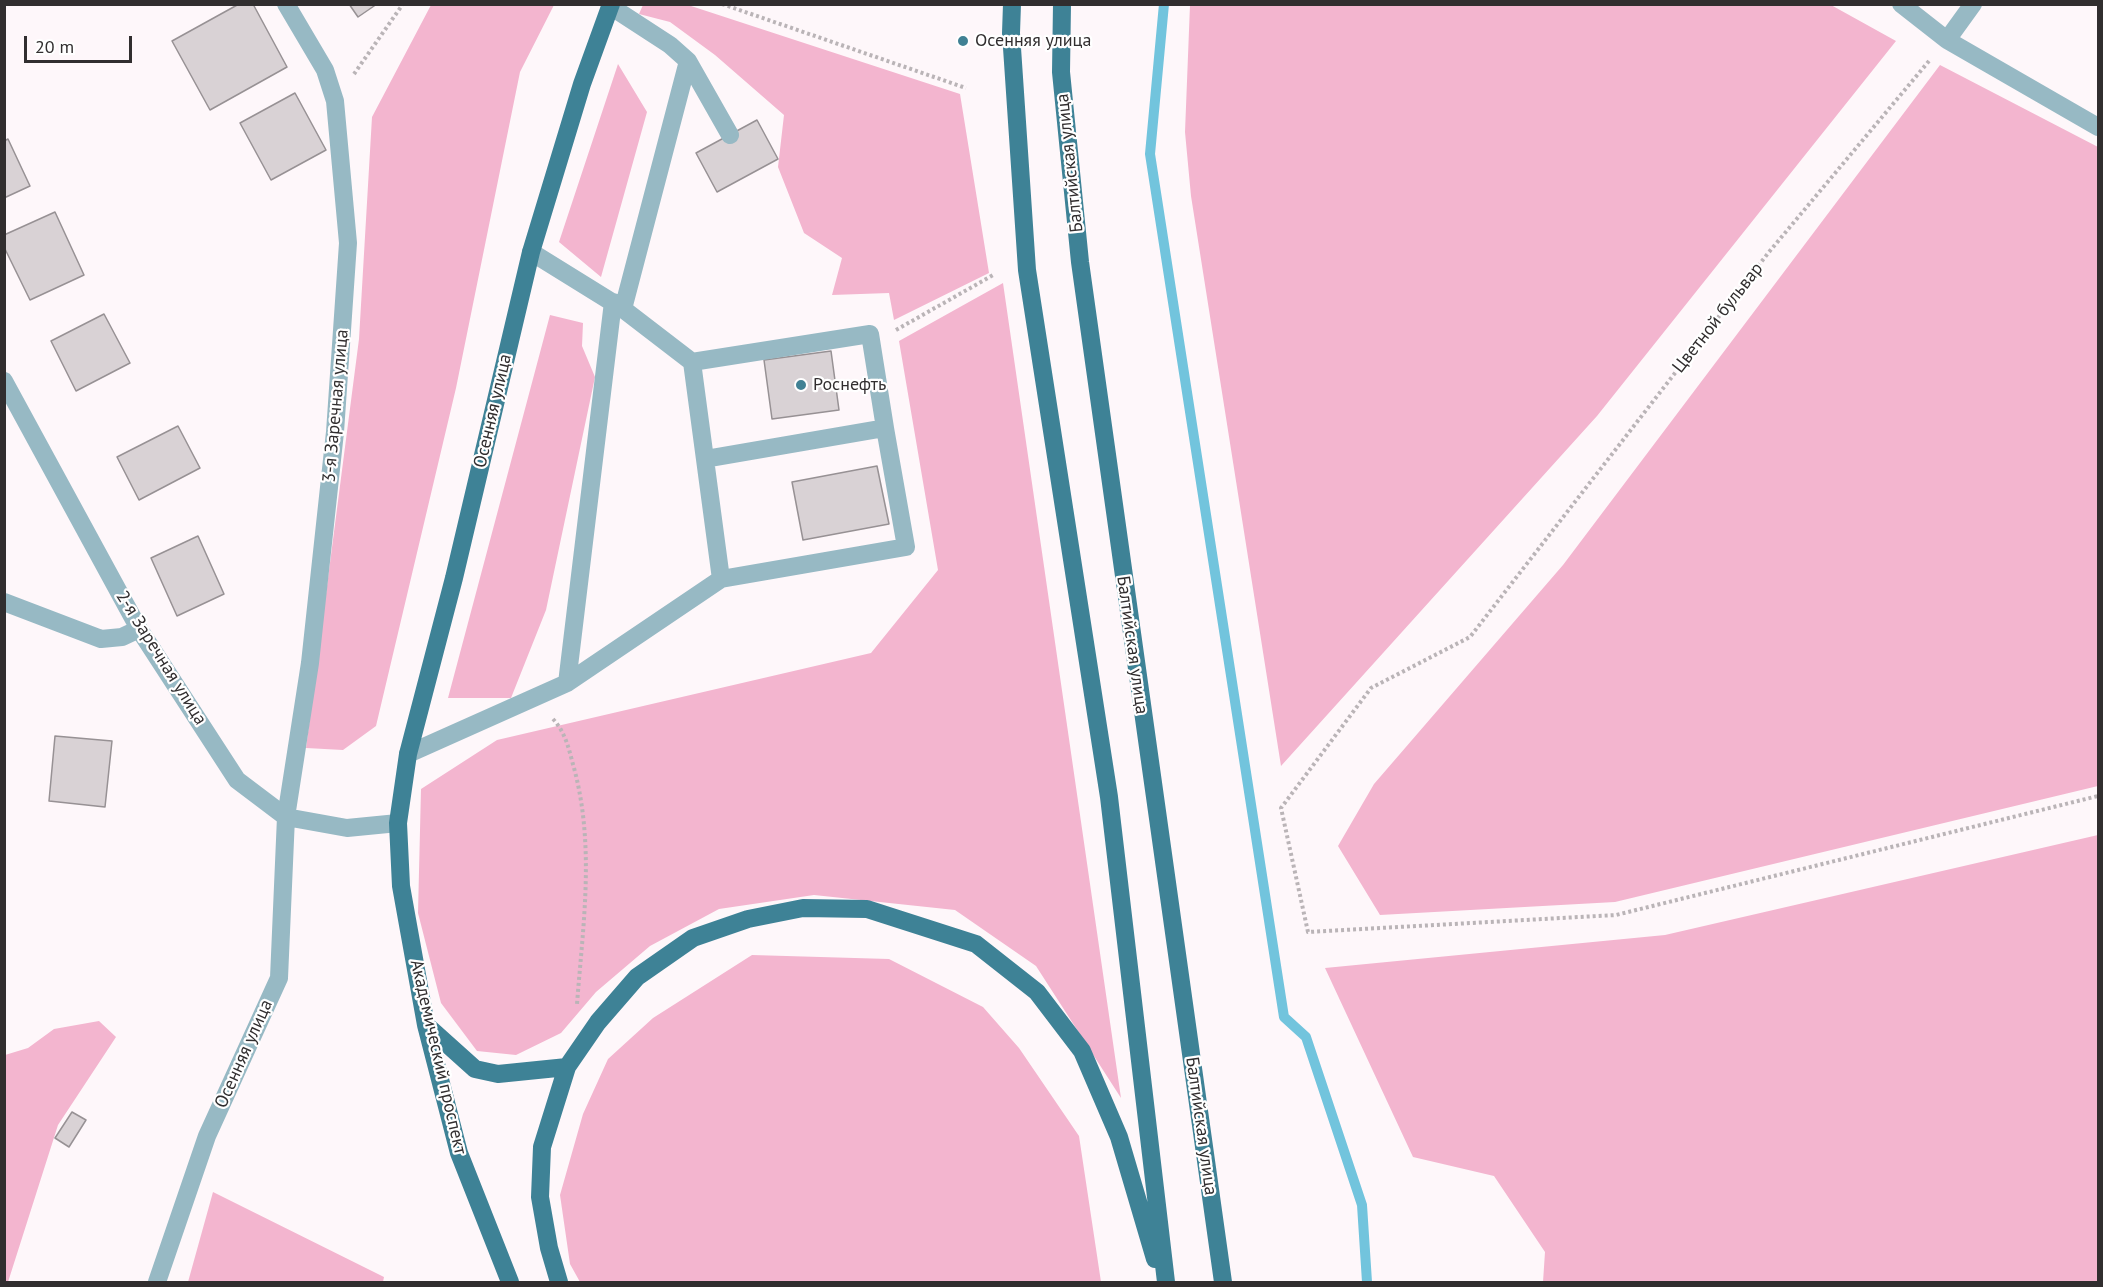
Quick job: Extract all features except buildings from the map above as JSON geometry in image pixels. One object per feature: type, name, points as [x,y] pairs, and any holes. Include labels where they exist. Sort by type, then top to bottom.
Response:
[{"type":"main road","points":[[1012,4],[1011,45],[1027,270],[1109,797],[1164,1282]]},
{"type":"main road","name":"Балтийская улица","points":[[1062,4],[1061,72],[1083,285],[1223,1282]]},
{"type":"main road","name":"Осенняя улица","points":[[398,823],[408,754],[454,578],[531,252],[582,84],[610,5]]},
{"type":"main road","name":"Академический проспект","points":[[398,823],[401,886],[426,1025],[459,1153],[510,1282]]},
{"type":"main road","points":[[559,1282],[549,1248],[540,1197],[542,1147],[567,1067],[598,1022],[637,977],[693,938],[748,919],[803,908],[867,909],[976,944],[1036,992],[1082,1050],[1119,1137],[1164,1282]]},
{"type":"main road","points":[[426,1025],[475,1069],[498,1074],[567,1067]]},
{"type":"street","name":"3-я Заречная улица","points":[[286,4],[325,70],[335,101],[348,255],[335,432],[313,640],[286,817]]},
{"type":"street","points":[[1901,4],[1947,40],[2098,127]]},
{"type":"street","points":[[1947,40],[1973,4]]},
{"type":"street","points":[[610,5],[670,45],[688,61],[730,135]]},
{"type":"street","points":[[567,683],[618,306],[688,61]]},
{"type":"street","points":[[531,252],[618,306],[692,362],[721,579]]},
{"type":"street","points":[[408,754],[567,683],[721,579],[906,547],[870,334],[692,362]]},
{"type":"street","name":"2-я Заречная улица","points":[[4,381],[139,628],[237,780],[286,817],[347,828],[398,823]]},
{"type":"street","points":[[705,459],[885,428]]},
{"type":"street","points":[[4,602],[101,639],[122,637],[139,628]]},
{"type":"street","name":"Осенняя улица","points":[[157,1282],[207,1136],[279,978],[286,817]]},
{"type":"path","points":[[335,101],[403,4]]},
{"type":"path","points":[[722,4],[966,87]]},
{"type":"path","name":"Цветной бульвар","points":[[1947,40],[1769,252],[1470,637],[1371,688],[1281,808],[1308,932],[1616,915],[2098,796]]},
{"type":"path","points":[[872,344],[995,274]]},
{"type":"path","points":[[506,710],[538,707],[554,720],[565,736],[582,799],[588,865],[576,1013]]},
{"type":"shaded area","points":[[431,5],[554,5],[520,72],[456,388],[376,726],[343,750],[306,748],[359,339],[372,117]]},
{"type":"shaded area","points":[[643,5],[688,5],[960,94],[989,273],[894,320],[889,293],[832,295],[842,258],[804,233],[778,167],[784,115],[715,55],[670,22],[639,14]]},
{"type":"shaded area","points":[[1190,5],[1831,5],[1896,41],[1597,416],[1281,766],[1191,196],[1185,132]]},
{"type":"shaded area","points":[[618,64],[647,112],[601,277],[559,242]]},
{"type":"shaded area","points":[[1940,65],[2098,147],[2098,786],[1615,902],[1380,915],[1338,846],[1374,784],[1563,565]]},
{"type":"shaded area","points":[[1003,283],[1121,1098],[1036,966],[955,910],[814,895],[719,909],[650,946],[596,992],[561,1033],[516,1055],[477,1051],[441,1003],[418,913],[421,789],[497,740],[871,653],[938,570],[899,341]]},
{"type":"shaded area","points":[[550,315],[583,323],[582,346],[595,377],[546,610],[511,698],[448,698]]},
{"type":"shaded area","points":[[2098,835],[2098,1282],[1543,1282],[1545,1252],[1494,1176],[1413,1157],[1325,968],[1665,935]]},
{"type":"shaded area","points":[[752,955],[889,959],[983,1007],[1019,1048],[1079,1136],[1101,1282],[580,1282],[570,1264],[560,1195],[583,1114],[608,1059],[653,1018]]},
{"type":"shaded area","points":[[99,1021],[116,1037],[58,1125],[8,1282],[5,1282],[5,1055],[28,1048],[54,1029]]},
{"type":"shaded area","points":[[213,1192],[384,1277],[383,1282],[188,1282]]},
{"type":"waterway","points":[[1164,4],[1150,154],[1284,1017],[1306,1037],[1362,1205],[1367,1282]]},
{"type":"place","name":"Осенняя улица","points":[[963,41]]},
{"type":"place","name":"Роснефть","points":[[801,385]]}]
